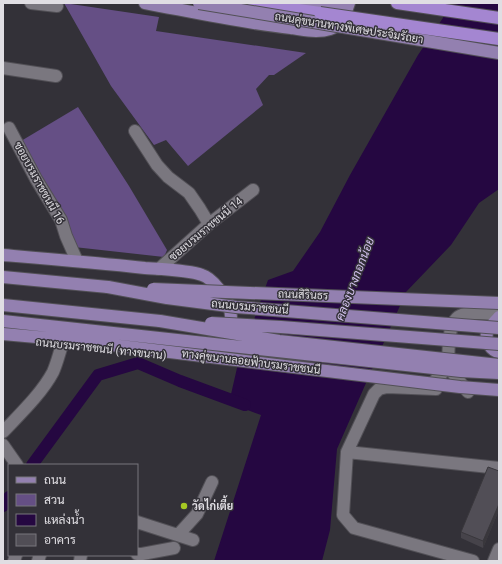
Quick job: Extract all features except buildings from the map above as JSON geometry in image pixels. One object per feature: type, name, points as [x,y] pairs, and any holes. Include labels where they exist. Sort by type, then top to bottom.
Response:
[{"type":"highway","points":[[249,3],[499,39]]},
{"type":"highway","points":[[397,3],[499,18]]},
{"type":"main road","points":[[145,3],[270,26],[312,31],[330,29],[340,24],[349,3]]},
{"type":"main road","name":"ถนนคู่ขนานทางพิเศษประจิมรัถยา","points":[[199,3],[499,53]]},
{"type":"main road","points":[[303,3],[330,6],[340,3]]},
{"type":"main road","points":[[3,255],[160,269]]},
{"type":"main road","name":"ถนนบรมราชชนนี (ทางขนาน)","points":[[3,339],[199,358],[219,354],[227,342],[232,324],[231,312],[225,295],[214,282],[202,275],[160,269]]},
{"type":"main road","name":"ถนนบรมราชชนนี","points":[[3,277],[108,287],[167,298],[236,307],[499,328]]},
{"type":"main road","name":"ถนนสิรินธร","points":[[108,287],[499,303]]},
{"type":"main road","name":"ถนนบรมราชชนนี","points":[[3,305],[160,320],[281,326],[499,344]]},
{"type":"main road","points":[[499,317],[487,332],[486,339],[490,347],[496,352],[499,352]]},
{"type":"main road","points":[[160,320],[278,342],[499,365]]},
{"type":"main road","name":"ทางคู่ขนานลอยฟ้าบรมราชชนนี","points":[[3,321],[64,326],[461,371],[499,373]]},
{"type":"main road","name":"ทางคู่ขนานลอยฟ้าบรมราชชนนี","points":[[3,334],[70,340],[444,385],[499,390]]},
{"type":"street","points":[[32,3],[57,6]]},
{"type":"street","points":[[3,68],[56,76]]},
{"type":"street","name":"ซอยบรมราชชนนี 16","points":[[9,128],[36,179],[61,220],[77,261]]},
{"type":"street","points":[[135,131],[157,165],[168,177],[189,193],[209,224]]},
{"type":"street","name":"ซอยบรมราชชนนี 14","points":[[160,269],[209,224],[253,190]]},
{"type":"street","points":[[467,392],[448,367],[450,331],[454,321],[460,315],[472,313],[499,314]]},
{"type":"street","points":[[3,432],[29,404],[48,380],[55,366],[62,345]]},
{"type":"street","points":[[428,388],[448,367]]},
{"type":"street","points":[[473,561],[354,528],[342,515],[347,452],[374,394],[379,389],[428,388],[499,395]]},
{"type":"street","points":[[3,445],[16,464]]},
{"type":"street","points":[[347,452],[499,468]]},
{"type":"street","points":[[178,535],[197,514],[212,482]]},
{"type":"street","points":[[138,522],[193,540]]},
{"type":"street","points":[[138,554],[174,548]]},
{"type":"street","points":[[494,561],[499,549]]},
{"type":"green space","points":[[64,3],[159,17],[156,31],[306,53],[274,75],[269,75],[256,89],[263,105],[188,166],[166,140],[154,145],[111,86]]},
{"type":"green space","points":[[78,107],[129,186],[167,250],[164,257],[74,247],[21,141]]},
{"type":"water","name":"คลองบางกอกน้อย","points":[[453,3],[499,3],[499,189],[479,203],[451,245],[406,292],[337,449],[330,530],[322,561],[214,561],[261,415],[229,403],[237,368],[268,280],[293,271],[320,232],[350,175],[418,55]]},
{"type":"waterway","points":[[33,464],[98,375],[138,363],[180,381],[245,405]]},
{"type":"waterway","points":[[3,506],[8,498]]},
{"type":"place","name":"วัดไก่เตี้ย","points":[[184,506]]}]
